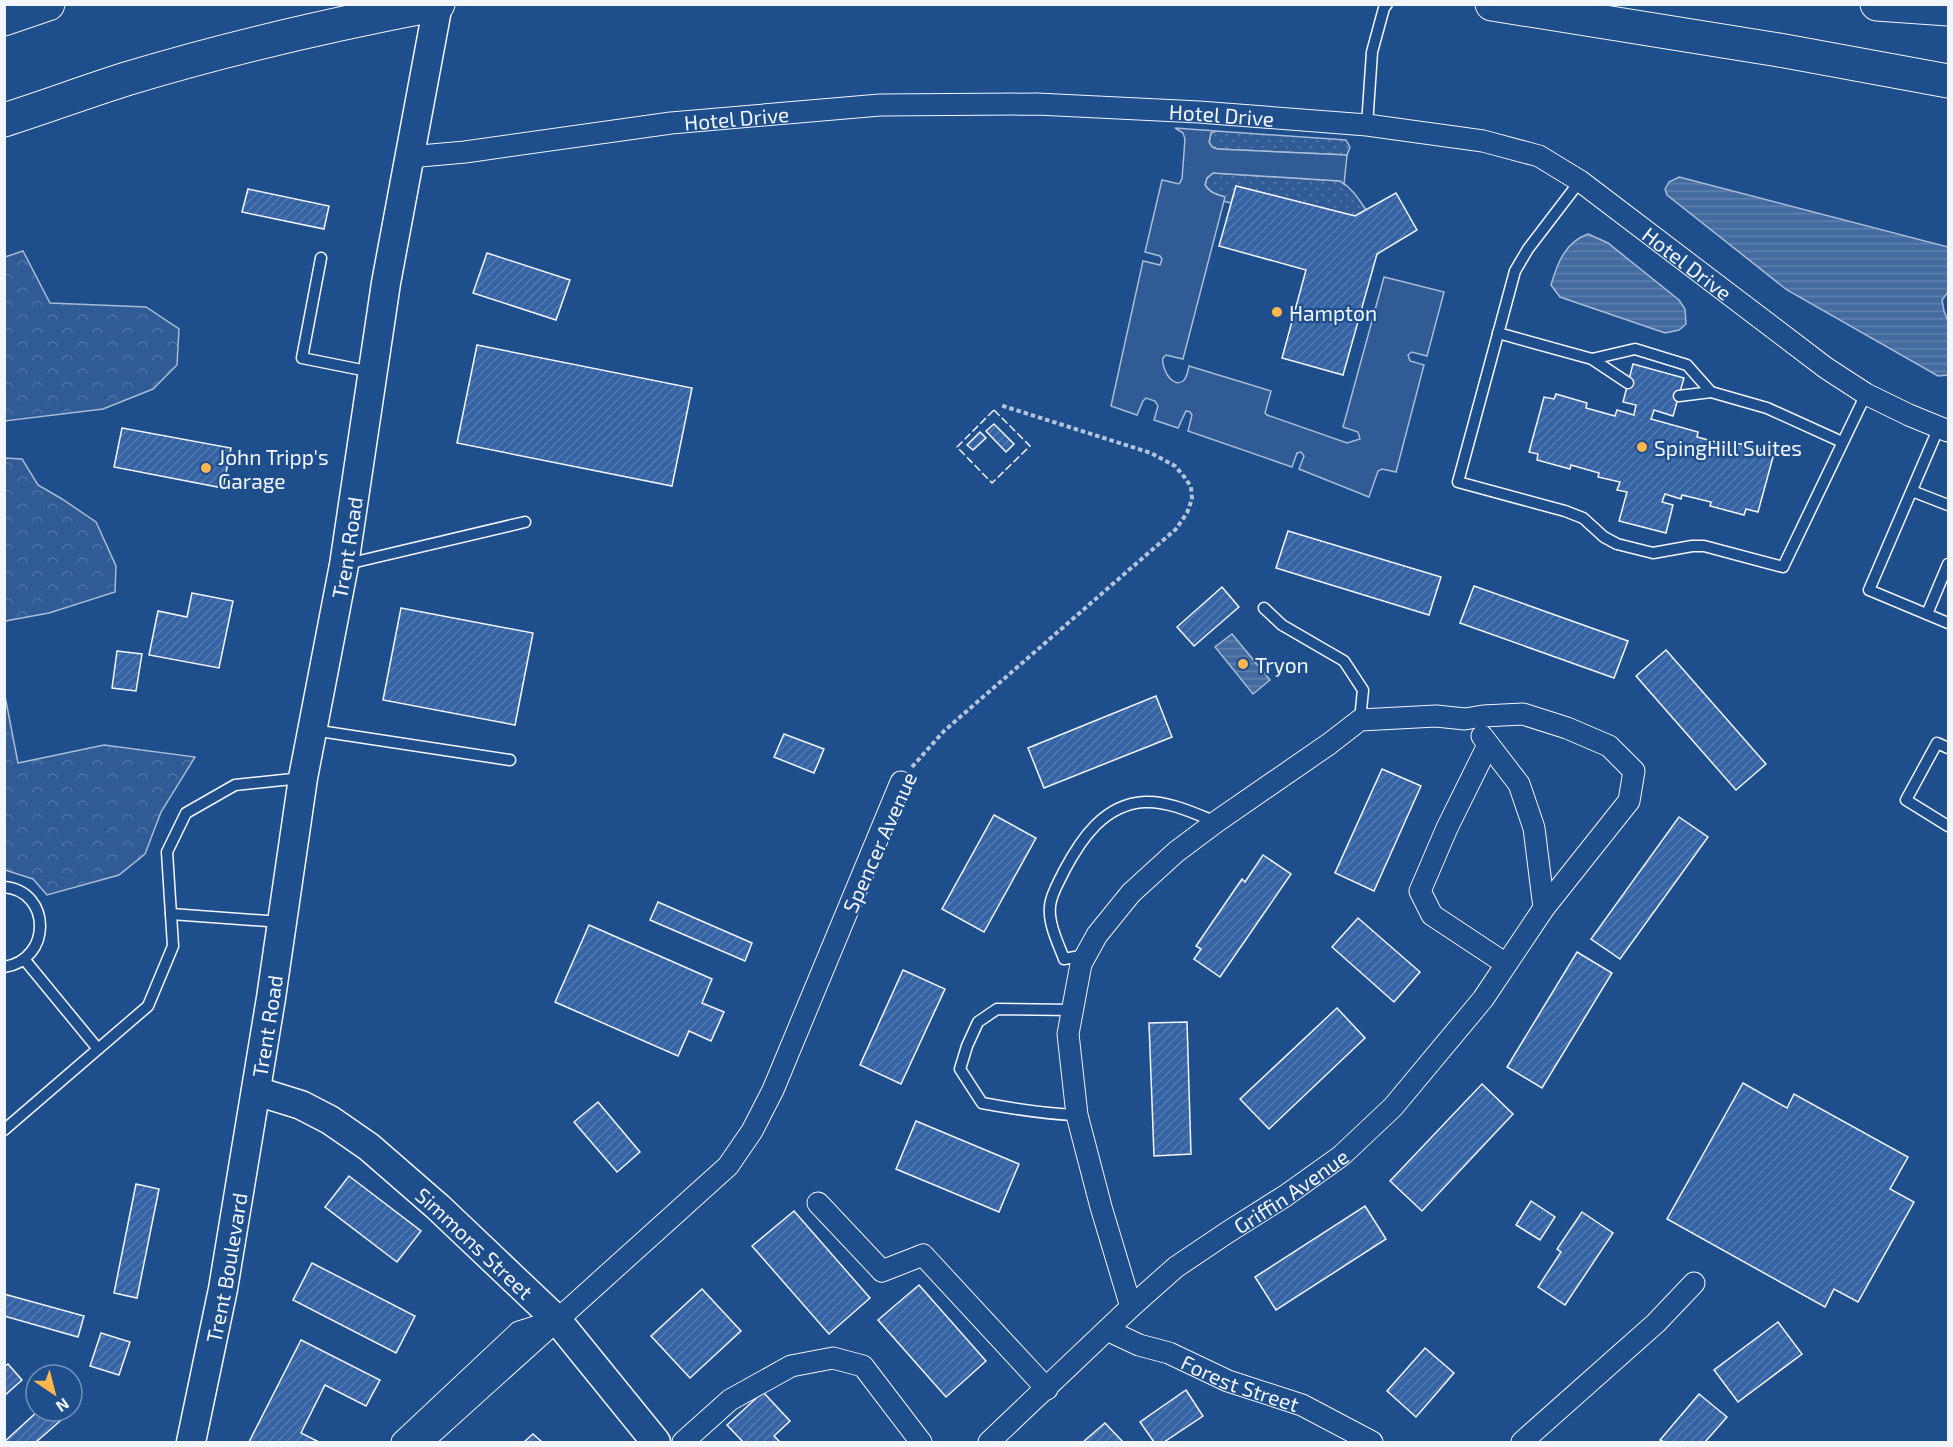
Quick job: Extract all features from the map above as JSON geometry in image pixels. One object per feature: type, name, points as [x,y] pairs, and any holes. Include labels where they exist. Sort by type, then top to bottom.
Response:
[{"type":"highway","points":[[4,19],[48,4]]},
{"type":"highway","points":[[4,120],[125,80],[241,47],[358,19],[438,4]]},
{"type":"highway","points":[[1492,4],[1779,50],[1948,81]]},
{"type":"highway","points":[[1877,4],[1948,9]]},
{"type":"street","name":"Trent Road","points":[[256,1091],[272,999],[303,778],[344,565],[386,283],[438,4]]},
{"type":"street","name":"Hotel Drive","points":[[409,157],[465,152],[670,123],[880,105],[1037,104],[1199,112],[1367,125],[1483,141],[1539,156],[1580,181],[1826,368],[1866,394],[1944,429]]},
{"type":"street","name":"Griffin Avenue","points":[[989,1443],[1176,1267],[1285,1196],[1341,1156],[1393,1107],[1482,999],[1544,908],[1629,801],[1634,771],[1609,746],[1567,728],[1523,714],[1470,718],[1436,716],[1360,720]]},
{"type":"street","points":[[1470,718],[1519,784],[1534,828],[1544,908]]},
{"type":"street","points":[[1131,1307],[1101,1207],[1077,1115],[1068,1034],[1081,964],[1097,935],[1131,892],[1176,852],[1360,720]]},
{"type":"street","points":[[1488,745],[1447,828],[1420,891],[1432,915],[1506,964]]},
{"type":"street","name":"Spencer Avenue","points":[[422,1443],[728,1166],[752,1131],[773,1090],[901,782]]},
{"type":"street","name":"Simmons Street","points":[[256,1091],[301,1106],[330,1120],[369,1147],[438,1207],[557,1320],[656,1443]]},
{"type":"street","name":"Trent Boulevard","points":[[191,1443],[223,1288],[256,1091]]},
{"type":"street","points":[[818,1203],[882,1271],[923,1255],[1047,1389]]},
{"type":"street","points":[[1522,1443],[1656,1323],[1694,1283]]},
{"type":"street","name":"Spencer Avenue","points":[[402,1443],[519,1332],[557,1320]]},
{"type":"street","name":"Forest Street","points":[[1107,1330],[1139,1345],[1169,1353],[1228,1381],[1302,1405],[1372,1443]]},
{"type":"street","points":[[683,1443],[729,1400],[790,1366],[833,1358],[863,1365],[921,1443]]},
{"type":"lane","points":[[1367,125],[1372,52],[1387,4]]},
{"type":"lane","points":[[1580,181],[1528,249],[1515,271],[1458,482],[1583,518],[1604,537],[1617,544],[1653,553],[1704,546],[1784,567],[1866,394]]},
{"type":"lane","points":[[321,258],[302,358],[372,372]]},
{"type":"lane","points":[[1498,333],[1592,359],[1628,383]]},
{"type":"lane","points":[[1592,359],[1635,349],[1688,365],[1711,392]]},
{"type":"lane","points":[[1678,396],[1711,392],[1767,408],[1842,442]]},
{"type":"lane","points":[[1944,429],[1912,490],[1869,590],[1948,623]]},
{"type":"lane","points":[[1912,490],[1948,505]]},
{"type":"lane","points":[[344,565],[525,522]]},
{"type":"lane","points":[[1928,614],[1948,564]]},
{"type":"lane","points":[[1263,608],[1282,625],[1344,661],[1363,690],[1360,720]]},
{"type":"lane","points":[[313,730],[510,760]]},
{"type":"lane","points":[[1948,748],[1937,742],[1906,800],[1948,826]]},
{"type":"lane","points":[[4,1130],[148,1006],[173,946],[167,852],[186,813],[235,785],[303,778]]},
{"type":"lane","points":[[1086,955],[1064,959],[1052,924],[1050,905],[1055,888],[1072,855],[1095,825],[1109,814],[1126,806],[1144,802],[1181,808],[1216,822]]},
{"type":"lane","points":[[4,887],[22,892],[32,901],[41,925],[34,949],[24,959],[12,966],[4,967]]},
{"type":"lane","points":[[171,914],[281,922]]},
{"type":"lane","points":[[24,959],[98,1049]]},
{"type":"lane","points":[[1073,1010],[997,1009],[978,1022],[960,1069],[982,1103],[1017,1110],[1077,1115]]},
{"type":"path","name":"Spencer Avenue","points":[[901,782],[916,760],[944,731],[1176,529],[1187,513],[1192,499],[1191,488],[1175,466],[1151,453],[1000,405]]},
{"type":"green space","points":[[1216,131],[1346,140],[1350,147],[1347,155],[1217,149],[1209,142],[1211,133]]},
{"type":"green space","points":[[1213,173],[1340,181],[1351,190],[1366,210],[1355,216],[1236,186],[1231,203],[1223,201],[1224,197],[1211,192],[1205,185],[1207,178]]},
{"type":"green space","points":[[23,251],[50,303],[146,307],[179,329],[177,365],[153,389],[103,409],[5,421],[5,257]]},
{"type":"green space","points":[[5,458],[22,459],[38,485],[96,522],[116,566],[115,592],[49,613],[5,621]]},
{"type":"green space","points":[[5,696],[18,763],[104,745],[195,757],[161,812],[145,854],[119,875],[47,895],[33,879],[5,870]]},
{"type":"shaded area","points":[[1175,128],[1216,131],[1211,133],[1209,142],[1217,149],[1347,155],[1344,184],[1340,181],[1213,173],[1207,178],[1205,185],[1207,188],[1225,197],[1183,359],[1166,355],[1163,358],[1165,371],[1175,382],[1179,383],[1184,380],[1189,366],[1271,391],[1265,413],[1267,415],[1347,443],[1360,439],[1358,432],[1343,427],[1384,277],[1444,292],[1427,356],[1412,352],[1408,355],[1410,361],[1424,365],[1396,472],[1382,469],[1378,471],[1369,497],[1299,469],[1304,456],[1301,452],[1297,453],[1292,467],[1188,431],[1192,415],[1190,412],[1186,411],[1178,428],[1154,420],[1158,406],[1155,401],[1146,398],[1137,415],[1111,406],[1143,261],[1160,265],[1162,259],[1160,256],[1145,252],[1162,180],[1179,184],[1182,179],[1185,139],[1183,133]]},
{"type":"shaded area","points":[[1679,177],[1948,247],[1948,292],[1942,300],[1948,321],[1948,375],[1938,376],[1787,290],[1667,195],[1665,189],[1669,182]]},
{"type":"shaded area","points":[[1588,234],[1608,243],[1679,300],[1685,309],[1686,324],[1679,330],[1665,333],[1560,297],[1551,285],[1559,262],[1573,242]]},
{"type":"shaded area","name":"Tryon","points":[[1232,634],[1270,680],[1253,694],[1215,647]]},
{"type":"building","points":[[1236,186],[1355,216],[1396,193],[1417,230],[1377,254],[1343,375],[1282,358],[1306,270],[1219,246]]},
{"type":"building","points":[[248,189],[329,206],[324,229],[242,212]]},
{"type":"building","points":[[487,253],[570,280],[556,320],[473,293]]},
{"type":"building","points":[[477,345],[692,388],[672,486],[457,443]]},
{"type":"building","name":"SpingHill Suites","points":[[1633,364],[1684,378],[1673,416],[1654,410],[1651,419],[1698,432],[1697,437],[1727,445],[1728,441],[1761,449],[1759,454],[1773,457],[1758,512],[1746,509],[1744,515],[1710,506],[1711,502],[1682,495],[1681,499],[1665,494],[1662,502],[1673,505],[1666,533],[1619,521],[1627,492],[1617,490],[1620,482],[1598,477],[1599,473],[1571,465],[1570,469],[1537,460],[1538,454],[1529,452],[1544,397],[1554,399],[1556,394],[1587,403],[1586,408],[1615,416],[1617,410],[1634,415],[1636,405],[1623,402]]},
{"type":"building","points":[[994,424],[1014,444],[1006,452],[986,431]]},
{"type":"building","points":[[122,428],[231,448],[223,488],[114,467]]},
{"type":"building","points":[[980,432],[986,438],[973,450],[967,445]]},
{"type":"building","points":[[1288,531],[1441,577],[1429,615],[1276,568]]},
{"type":"building","points":[[1474,586],[1628,641],[1614,678],[1460,623]]},
{"type":"building","points":[[1222,587],[1239,607],[1194,646],[1177,627]]},
{"type":"building","points":[[192,593],[233,601],[219,668],[149,655],[158,611],[187,617]]},
{"type":"building","points":[[401,608],[533,633],[515,725],[383,700]]},
{"type":"building","points":[[1666,650],[1766,764],[1736,790],[1636,676]]},
{"type":"building","points":[[117,651],[142,654],[136,691],[112,688]]},
{"type":"building","points":[[1156,696],[1172,737],[1044,788],[1028,748]]},
{"type":"building","points":[[784,734],[824,749],[814,773],[774,757]]},
{"type":"building","points":[[1382,769],[1421,786],[1374,891],[1335,873]]},
{"type":"building","points":[[994,815],[1036,838],[984,932],[942,909]]},
{"type":"building","points":[[1679,817],[1708,837],[1620,959],[1591,939]]},
{"type":"building","points":[[1263,855],[1291,874],[1220,977],[1194,959],[1201,949],[1196,946],[1242,879],[1245,882]]},
{"type":"building","points":[[658,902],[752,943],[745,961],[650,920]]},
{"type":"building","points":[[1358,918],[1420,972],[1394,1002],[1332,947]]},
{"type":"building","points":[[589,925],[712,979],[702,1003],[724,1012],[711,1041],[689,1031],[678,1056],[555,1002]]},
{"type":"building","points":[[1577,952],[1612,973],[1542,1088],[1507,1067]]},
{"type":"building","points":[[903,970],[945,989],[901,1084],[860,1065]]},
{"type":"building","points":[[1337,1008],[1365,1038],[1269,1129],[1240,1099]]},
{"type":"building","points":[[1187,1022],[1191,1154],[1154,1156],[1149,1023]]},
{"type":"building","points":[[1743,1083],[1787,1108],[1794,1094],[1908,1157],[1890,1189],[1914,1202],[1858,1302],[1834,1289],[1825,1307],[1667,1219]]},
{"type":"building","points":[[1482,1084],[1513,1114],[1422,1211],[1390,1181]]},
{"type":"building","points":[[598,1102],[640,1152],[617,1172],[574,1122]]},
{"type":"building","points":[[916,1121],[1019,1164],[999,1212],[896,1169]]},
{"type":"building","points":[[349,1176],[421,1231],[397,1262],[325,1207]]},
{"type":"building","points":[[136,1184],[159,1189],[137,1298],[114,1293]]},
{"type":"building","points":[[1531,1201],[1555,1217],[1540,1240],[1516,1225]]},
{"type":"building","points":[[1365,1206],[1386,1239],[1276,1310],[1255,1277]]},
{"type":"building","points":[[794,1211],[870,1298],[829,1334],[752,1246]]},
{"type":"building","points":[[1582,1212],[1613,1233],[1565,1305],[1538,1287],[1561,1252],[1557,1249]]},
{"type":"building","points":[[312,1263],[415,1316],[396,1353],[293,1300]]},
{"type":"building","points":[[919,1285],[986,1361],[946,1397],[878,1320]]},
{"type":"building","points":[[702,1289],[741,1331],[690,1378],[651,1336]]},
{"type":"building","points":[[4,1294],[84,1316],[78,1337],[4,1316]]},
{"type":"building","points":[[1778,1322],[1802,1354],[1738,1402],[1714,1370]]},
{"type":"building","points":[[101,1333],[130,1342],[119,1375],[90,1366]]},
{"type":"building","points":[[301,1340],[380,1380],[366,1406],[325,1385],[301,1433],[316,1442],[249,1442]]},
{"type":"building","points":[[1425,1348],[1454,1373],[1416,1417],[1387,1391]]},
{"type":"building","points":[[8,1364],[22,1380],[4,1396],[4,1367]]},
{"type":"building","points":[[1186,1390],[1203,1416],[1164,1442],[1154,1442],[1140,1422]]},
{"type":"building","points":[[763,1392],[790,1421],[774,1436],[780,1442],[743,1442],[727,1425]]},
{"type":"building","points":[[1699,1394],[1727,1417],[1705,1442],[1664,1442],[1660,1440]]},
{"type":"building","points":[[25,1423],[58,1423],[36,1442],[4,1442]]},
{"type":"building","points":[[1105,1423],[1123,1442],[1083,1442]]},
{"type":"building","points":[[533,1434],[542,1442],[524,1442]]},
{"type":"fence","points":[[994,410],[1030,446],[992,483],[957,447],[994,410]]},
{"type":"place","name":"Hampton","points":[[1277,312]]},
{"type":"place","name":"SpingHill Suites","points":[[1642,447]]},
{"type":"place","name":"John Tripp's Garage","points":[[206,468]]},
{"type":"place","name":"Tryon","points":[[1243,664]]}]
